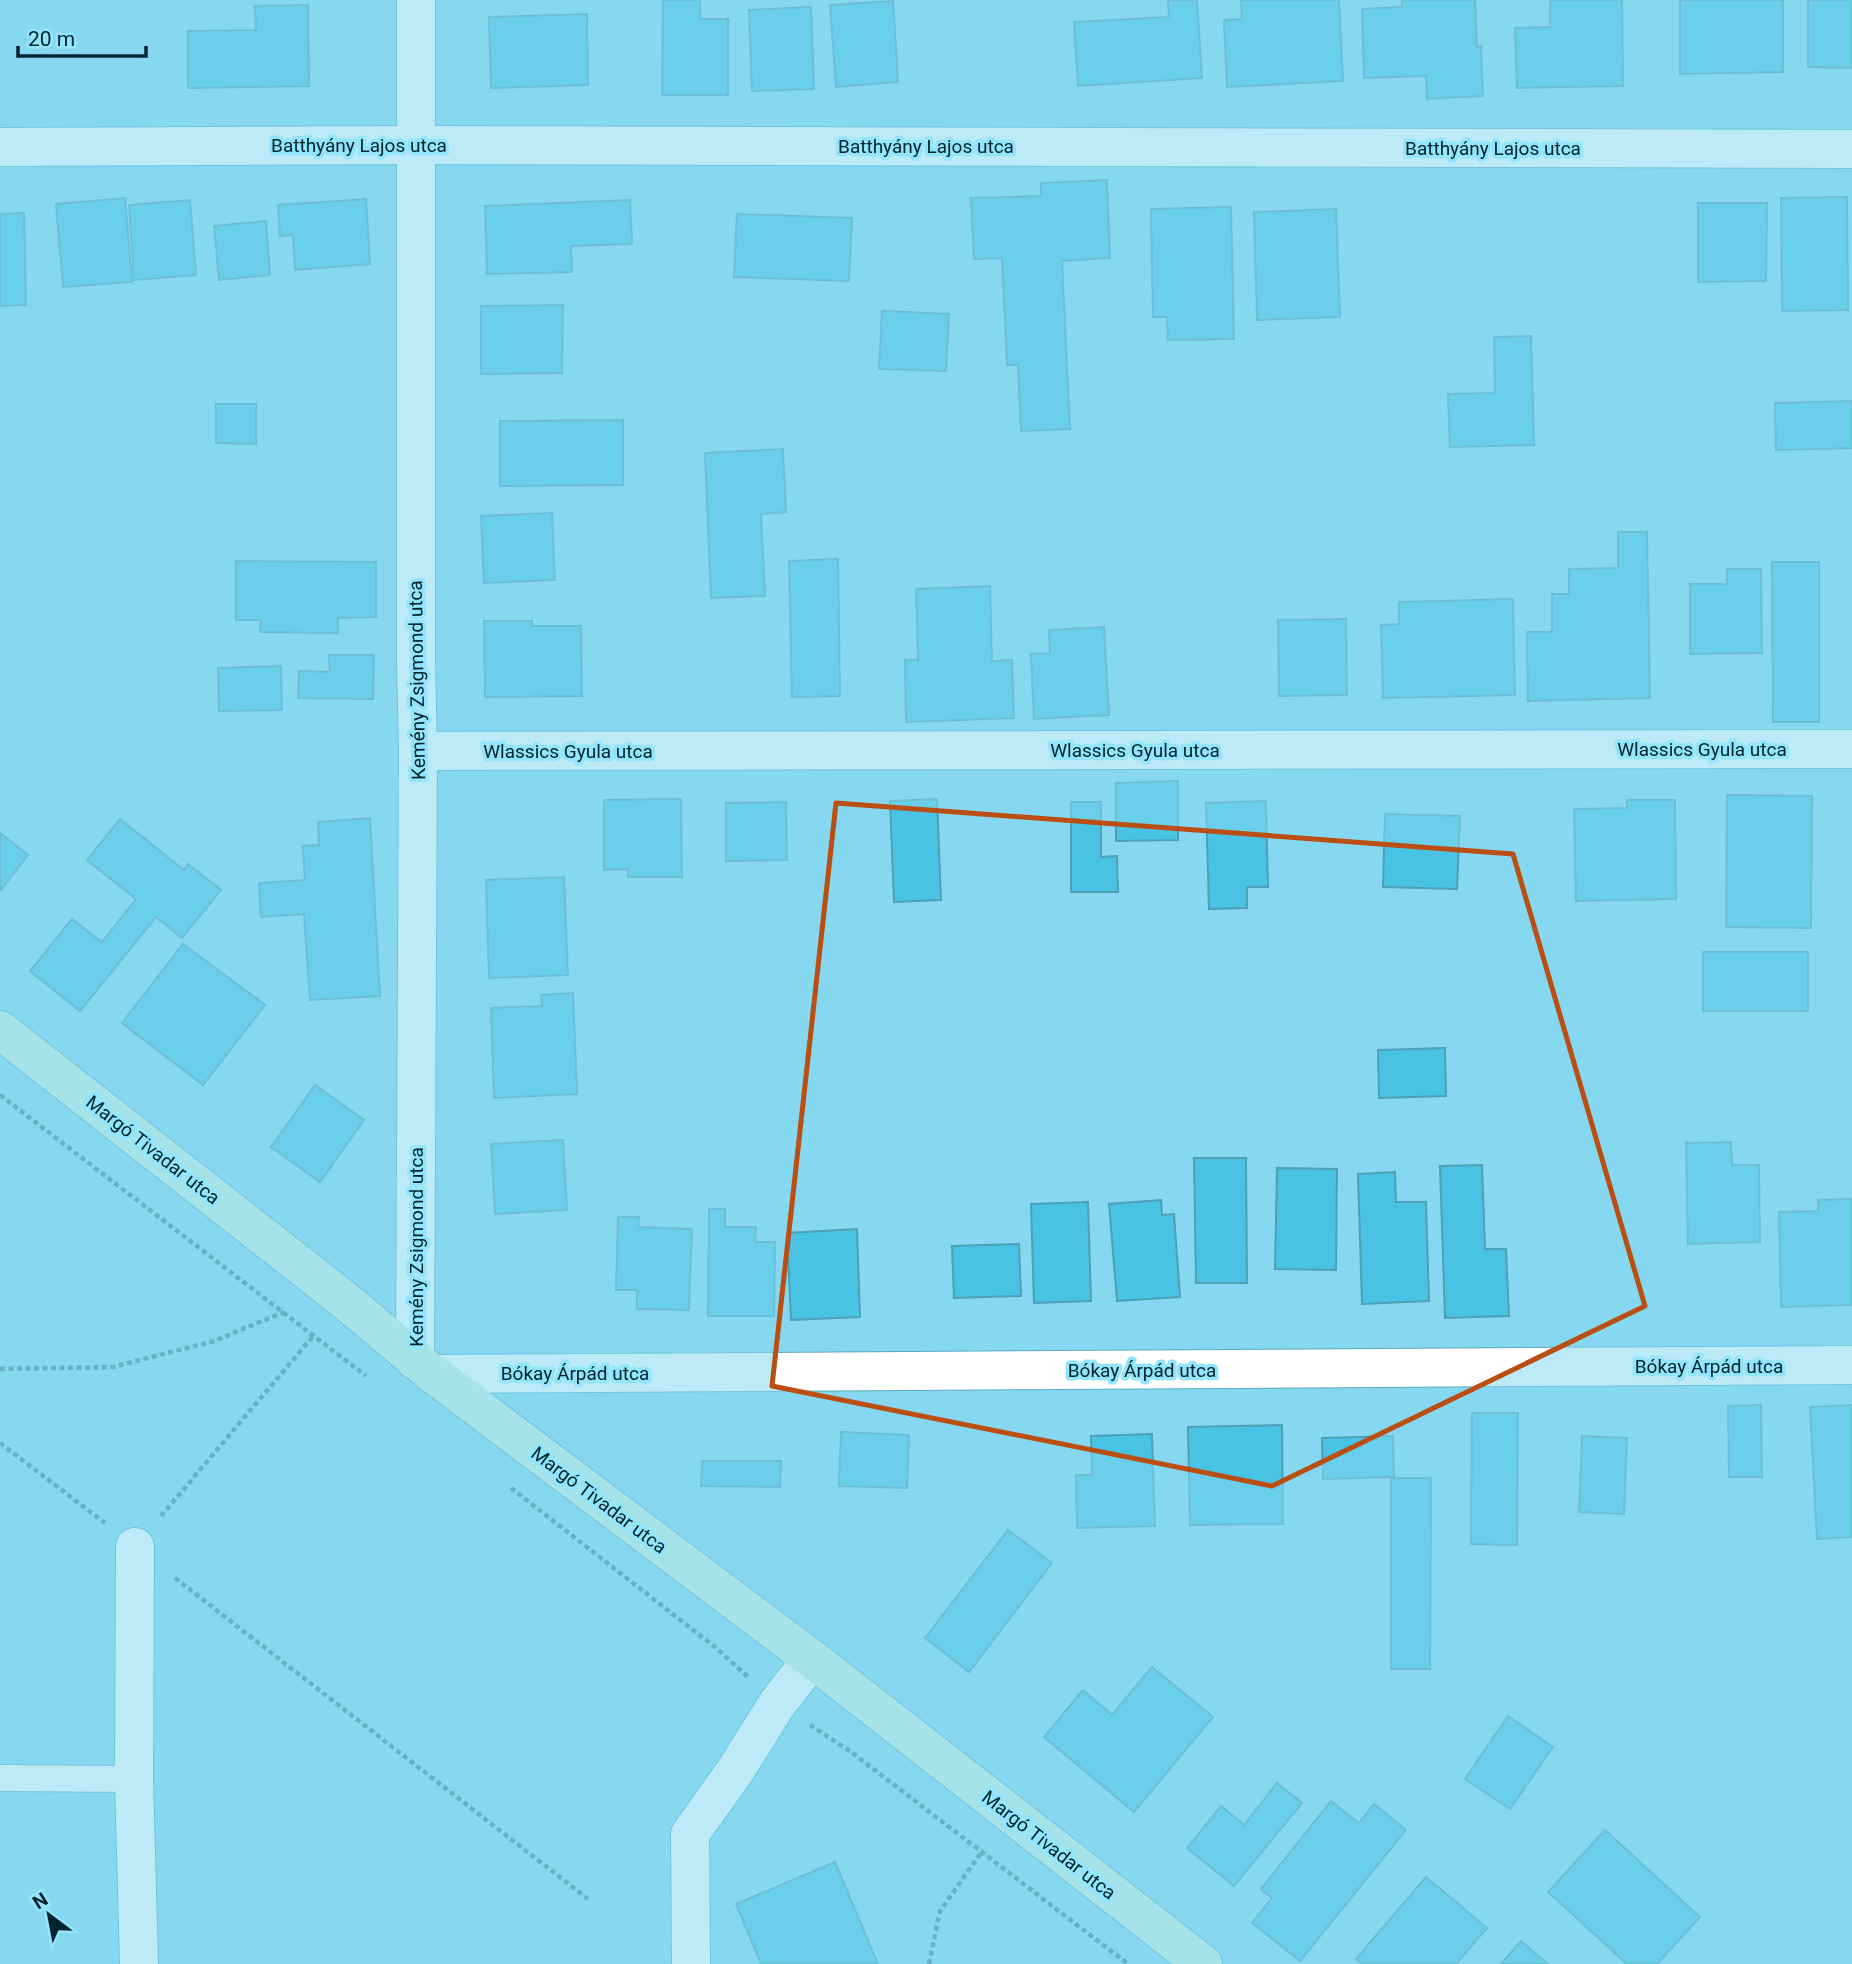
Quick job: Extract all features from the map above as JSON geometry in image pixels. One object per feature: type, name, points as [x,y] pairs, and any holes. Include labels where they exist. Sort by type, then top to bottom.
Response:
[{"type":"street","name":"Kemény Zsigmond utca","points":[[416,0],[418,145],[415,663],[424,1367]]},
{"type":"street","name":"Batthyány Lajos utca","points":[[0,147],[418,145],[1852,149]]},
{"type":"street","name":"Wlassics Gyula utca","points":[[418,751],[1852,749]]},
{"type":"street","name":"Margó Tivadar utca","points":[[0,1030],[342,1298],[424,1367],[811,1659],[1203,1964]]},
{"type":"street","name":"Bókay Árpád utca","points":[[424,1367],[1852,1365]]},
{"type":"street","points":[[135,1547],[134,1779],[139,1964]]},
{"type":"street","points":[[691,1964],[690,1834],[735,1771],[776,1704],[811,1659]]},
{"type":"lane","points":[[0,1778],[134,1779]]},
{"type":"path","points":[[0,1095],[368,1377]]},
{"type":"path","points":[[0,1368],[113,1367],[214,1341],[284,1312],[342,1298]]},
{"type":"path","points":[[135,1547],[314,1335],[342,1298]]},
{"type":"path","points":[[0,1443],[588,1899]]},
{"type":"path","points":[[509,1487],[715,1647],[776,1704],[850,1751],[1128,1964]]},
{"type":"path","points":[[929,1964],[940,1911],[1011,1815]]},
{"type":"highlighted area","points":[[836,803],[1513,854],[1645,1306],[1272,1486],[772,1386]]},
{"type":"building","points":[[663,0],[700,0],[700,19],[728,19],[728,95],[662,95]]},
{"type":"building","points":[[1168,0],[1197,0],[1202,78],[1078,86],[1074,22],[1169,17]]},
{"type":"building","points":[[1241,0],[1339,0],[1343,81],[1227,87],[1224,20],[1242,19]]},
{"type":"building","points":[[1402,0],[1475,0],[1477,47],[1481,46],[1483,96],[1427,99],[1426,76],[1364,78],[1362,9],[1402,7]]},
{"type":"building","points":[[1550,0],[1622,0],[1623,86],[1517,88],[1515,28],[1550,27]]},
{"type":"building","points":[[1680,0],[1783,0],[1783,72],[1680,74]]},
{"type":"building","points":[[1808,0],[1852,0],[1852,68],[1808,67]]},
{"type":"building","points":[[893,1],[898,82],[836,87],[830,5]]},
{"type":"building","points":[[308,5],[309,86],[188,88],[188,31],[256,30],[255,6]]},
{"type":"building","points":[[811,7],[814,89],[752,91],[749,10]]},
{"type":"building","points":[[587,14],[588,85],[491,88],[489,17]]},
{"type":"building","points":[[1107,180],[1110,258],[1062,261],[1070,429],[1021,431],[1018,365],[1007,365],[1002,258],[974,259],[971,198],[1041,196],[1041,183]]},
{"type":"building","points":[[1847,197],[1848,310],[1782,311],[1781,198]]},
{"type":"building","points":[[125,198],[132,282],[63,287],[56,204]]},
{"type":"building","points":[[366,199],[370,264],[295,270],[293,235],[280,236],[278,205]]},
{"type":"building","points":[[190,200],[196,275],[134,280],[129,205]]},
{"type":"building","points":[[630,200],[632,244],[571,246],[572,272],[487,274],[485,206]]},
{"type":"building","points":[[1698,203],[1767,203],[1766,281],[1698,282]]},
{"type":"building","points":[[1231,207],[1234,339],[1168,340],[1167,317],[1153,317],[1151,209]]},
{"type":"building","points":[[1336,209],[1340,317],[1257,320],[1254,212]]},
{"type":"building","points":[[24,213],[26,305],[0,306],[0,214]]},
{"type":"building","points":[[737,214],[852,218],[849,281],[734,277]]},
{"type":"building","points":[[266,221],[270,275],[219,280],[214,226]]},
{"type":"building","points":[[563,305],[562,373],[481,374],[481,306]]},
{"type":"building","points":[[882,311],[949,314],[946,371],[879,369]]},
{"type":"building","points":[[1531,336],[1534,445],[1450,447],[1448,394],[1495,393],[1494,337]]},
{"type":"building","points":[[1852,401],[1852,448],[1776,450],[1775,403]]},
{"type":"building","points":[[216,404],[256,404],[256,444],[216,443]]},
{"type":"building","points":[[623,420],[623,485],[500,486],[500,421]]},
{"type":"building","points":[[783,449],[786,512],[761,514],[765,596],[711,598],[705,453]]},
{"type":"building","points":[[552,513],[555,580],[484,583],[481,516]]},
{"type":"building","points":[[1618,532],[1647,532],[1650,698],[1528,701],[1527,632],[1552,632],[1552,594],[1569,594],[1569,569],[1618,568]]},
{"type":"building","points":[[838,559],[840,696],[792,697],[789,561]]},
{"type":"building","points":[[236,561],[376,562],[376,617],[338,618],[338,633],[260,632],[261,620],[236,620]]},
{"type":"building","points":[[1772,562],[1819,562],[1819,722],[1773,722]]},
{"type":"building","points":[[1727,569],[1761,569],[1762,653],[1690,654],[1690,584],[1727,584]]},
{"type":"building","points":[[990,586],[992,661],[1012,660],[1014,718],[906,722],[905,660],[918,660],[916,589]]},
{"type":"building","points":[[1513,599],[1515,695],[1383,698],[1381,625],[1399,624],[1399,602]]},
{"type":"building","points":[[1346,619],[1347,695],[1279,696],[1278,620]]},
{"type":"building","points":[[484,621],[532,621],[532,626],[581,626],[582,696],[485,697]]},
{"type":"building","points":[[1104,627],[1109,715],[1034,719],[1031,654],[1050,653],[1049,630]]},
{"type":"building","points":[[329,655],[374,655],[373,699],[298,698],[299,671],[330,672]]},
{"type":"building","points":[[281,666],[282,710],[219,711],[218,668]]},
{"type":"building","points":[[1178,781],[1178,840],[1116,841],[1116,783]]},
{"type":"building","points":[[1727,795],[1812,796],[1811,928],[1726,927]]},
{"type":"building","points":[[681,799],[682,877],[628,877],[628,869],[604,870],[604,800]]},
{"type":"building","points":[[937,799],[941,900],[894,902],[890,801]]},
{"type":"building","points":[[1627,800],[1675,800],[1676,899],[1576,901],[1574,809],[1627,808]]},
{"type":"building","points":[[1266,801],[1268,887],[1247,887],[1247,908],[1209,909],[1206,803]]},
{"type":"building","points":[[786,802],[787,860],[726,861],[726,803]]},
{"type":"building","points":[[1071,802],[1101,802],[1101,857],[1117,856],[1118,892],[1071,892]]},
{"type":"building","points":[[1385,814],[1460,816],[1457,889],[1383,887]]},
{"type":"building","points":[[370,818],[380,996],[310,1000],[304,914],[261,917],[259,883],[305,880],[303,846],[319,845],[318,822]]},
{"type":"building","points":[[120,819],[184,870],[188,864],[221,890],[182,938],[156,917],[80,1011],[30,971],[72,919],[102,942],[136,899],[87,860]]},
{"type":"building","points":[[0,833],[28,855],[0,891]]},
{"type":"building","points":[[564,877],[568,975],[489,978],[486,880]]},
{"type":"building","points":[[183,944],[265,1005],[203,1085],[122,1023]]},
{"type":"building","points":[[1703,952],[1808,952],[1808,1011],[1703,1011]]},
{"type":"building","points":[[573,993],[577,1094],[494,1098],[491,1008],[542,1006],[541,995]]},
{"type":"building","points":[[1445,1048],[1446,1096],[1379,1098],[1378,1050]]},
{"type":"building","points":[[315,1085],[364,1120],[320,1182],[271,1147]]},
{"type":"building","points":[[563,1140],[567,1210],[495,1214],[491,1144]]},
{"type":"building","points":[[1731,1142],[1732,1165],[1759,1165],[1760,1242],[1688,1244],[1686,1143]]},
{"type":"building","points":[[1194,1158],[1246,1158],[1247,1283],[1196,1283]]},
{"type":"building","points":[[1482,1165],[1485,1249],[1506,1249],[1509,1316],[1445,1318],[1440,1166]]},
{"type":"building","points":[[1277,1168],[1337,1169],[1336,1270],[1275,1269]]},
{"type":"building","points":[[1395,1172],[1396,1202],[1426,1202],[1429,1301],[1362,1304],[1358,1174]]},
{"type":"building","points":[[1852,1199],[1852,1305],[1781,1307],[1779,1212],[1818,1211],[1818,1200]]},
{"type":"building","points":[[1161,1200],[1162,1215],[1174,1214],[1180,1297],[1117,1301],[1109,1204]]},
{"type":"building","points":[[1088,1202],[1091,1301],[1034,1303],[1031,1204]]},
{"type":"building","points":[[709,1209],[725,1209],[725,1227],[756,1227],[755,1242],[775,1242],[774,1316],[708,1316]]},
{"type":"building","points":[[618,1217],[639,1217],[638,1227],[692,1229],[689,1310],[637,1309],[637,1290],[616,1290]]},
{"type":"building","points":[[857,1229],[860,1317],[791,1320],[787,1233]]},
{"type":"building","points":[[1019,1244],[1021,1296],[954,1298],[952,1246]]},
{"type":"building","points":[[1761,1405],[1762,1477],[1729,1477],[1728,1406]]},
{"type":"building","points":[[1852,1405],[1852,1537],[1817,1539],[1810,1407]]},
{"type":"building","points":[[1472,1413],[1518,1413],[1517,1545],[1471,1544]]},
{"type":"building","points":[[1282,1425],[1283,1524],[1190,1525],[1188,1427]]},
{"type":"building","points":[[841,1432],[909,1435],[907,1488],[839,1486]]},
{"type":"building","points":[[1152,1434],[1155,1526],[1077,1528],[1076,1475],[1092,1475],[1091,1436]]},
{"type":"building","points":[[1393,1436],[1394,1477],[1323,1479],[1322,1438]]},
{"type":"building","points":[[1582,1436],[1627,1438],[1624,1514],[1579,1512]]},
{"type":"building","points":[[702,1461],[781,1461],[780,1487],[701,1486]]},
{"type":"building","points":[[1391,1478],[1431,1478],[1430,1669],[1391,1669]]},
{"type":"building","points":[[1008,1530],[1052,1563],[969,1672],[925,1638]]},
{"type":"building","points":[[1152,1667],[1213,1717],[1134,1812],[1044,1737],[1083,1690],[1112,1715]]},
{"type":"building","points":[[1508,1716],[1553,1747],[1510,1809],[1465,1779]]},
{"type":"building","points":[[1277,1783],[1302,1803],[1234,1886],[1187,1848],[1221,1806],[1244,1825]]},
{"type":"building","points":[[1331,1801],[1359,1823],[1374,1804],[1406,1830],[1300,1961],[1252,1923],[1272,1898],[1261,1889]]},
{"type":"building","points":[[1605,1830],[1700,1917],[1657,1964],[1627,1964],[1548,1892]]},
{"type":"building","points":[[835,1862],[878,1964],[761,1964],[736,1904]]},
{"type":"building","points":[[1426,1877],[1487,1928],[1456,1964],[1362,1964],[1356,1959]]},
{"type":"building","points":[[1521,1941],[1548,1964],[1501,1964]]}]
